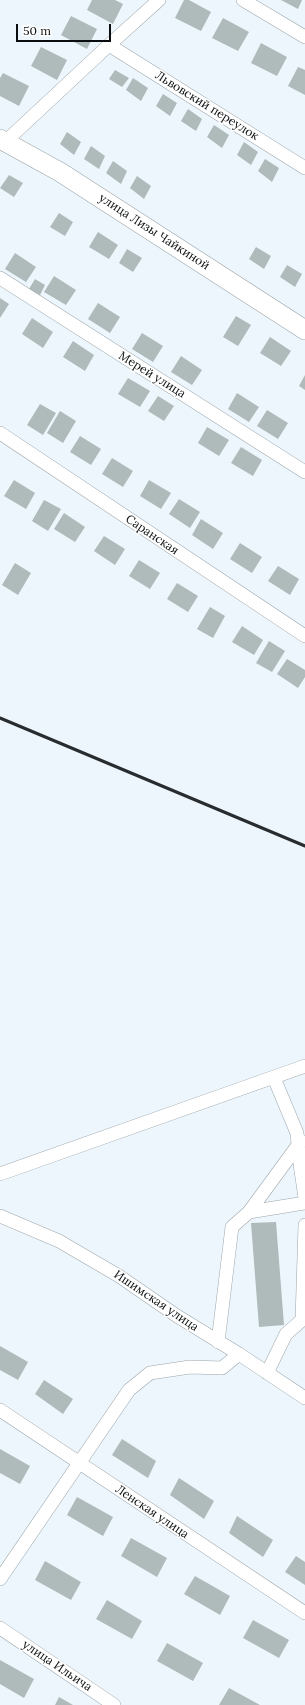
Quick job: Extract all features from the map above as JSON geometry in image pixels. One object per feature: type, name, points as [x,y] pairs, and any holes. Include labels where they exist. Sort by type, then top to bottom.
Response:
[{"type":"street","points":[[3,140],[108,44],[159,0]]},
{"type":"street","points":[[243,0],[305,37]]},
{"type":"street","name":"Львовский переулок","points":[[108,44],[305,168]]},
{"type":"street","name":"улица Лизы Чайкиной","points":[[3,140],[60,172],[305,330]]},
{"type":"street","name":"Мерей улица","points":[[0,278],[305,472]]},
{"type":"street","name":"Саранская","points":[[0,433],[305,636]]},
{"type":"street","points":[[0,1174],[305,1066]]},
{"type":"street","points":[[274,1078],[297,1133],[302,1140],[300,1164],[305,1198]]},
{"type":"street","points":[[218,1342],[232,1227],[249,1212],[302,1140]]},
{"type":"street","points":[[249,1212],[305,1203]]},
{"type":"street","name":"Ишимская улица","points":[[0,1216],[58,1241],[119,1276],[305,1398]]},
{"type":"street","points":[[267,1373],[286,1334],[297,1326],[302,1320],[305,1225]]},
{"type":"street","points":[[0,1579],[129,1390],[150,1374],[190,1367],[222,1368],[239,1354]]},
{"type":"street","name":"Ленская улица","points":[[0,1410],[305,1613]]},
{"type":"street","name":"улица Ильича","points":[[0,1628],[114,1705]]},
{"type":"building","points":[[92,0],[115,0],[123,4],[113,24],[87,10]]},
{"type":"building","points":[[184,0],[189,0],[211,12],[201,31],[175,18]]},
{"type":"building","points":[[281,0],[302,0],[298,9]]},
{"type":"building","points":[[71,16],[97,29],[87,49],[61,35]]},
{"type":"building","points":[[223,18],[249,32],[238,51],[212,38]]},
{"type":"building","points":[[261,43],[287,57],[277,76],[251,63]]},
{"type":"building","points":[[41,47],[67,60],[57,80],[31,66]]},
{"type":"building","points":[[298,67],[305,70],[305,95],[288,86]]},
{"type":"building","points":[[115,70],[129,78],[122,87],[109,79]]},
{"type":"building","points":[[3,73],[29,86],[19,106],[0,96],[0,78]]},
{"type":"building","points":[[133,78],[148,88],[141,101],[126,90]]},
{"type":"building","points":[[163,94],[177,103],[170,116],[156,106]]},
{"type":"building","points":[[188,109],[202,119],[196,131],[181,121]]},
{"type":"building","points":[[214,125],[229,135],[222,148],[207,137]]},
{"type":"building","points":[[67,132],[81,142],[74,155],[60,144]]},
{"type":"building","points":[[244,142],[258,152],[251,165],[237,155]]},
{"type":"building","points":[[91,146],[105,156],[99,169],[84,159]]},
{"type":"building","points":[[265,159],[279,168],[272,182],[258,171]]},
{"type":"building","points":[[113,161],[127,171],[121,184],[106,173]]},
{"type":"building","points":[[9,175],[23,183],[14,197],[0,188]]},
{"type":"building","points":[[137,176],[151,186],[144,199],[130,188]]},
{"type":"building","points":[[59,213],[73,222],[65,236],[50,227]]},
{"type":"building","points":[[98,232],[118,245],[109,259],[89,247]]},
{"type":"building","points":[[256,247],[271,256],[264,269],[249,259]]},
{"type":"building","points":[[127,249],[142,258],[133,272],[119,263]]},
{"type":"building","points":[[15,253],[36,267],[26,282],[5,269]]},
{"type":"building","points":[[287,265],[302,274],[295,287],[280,277]]},
{"type":"building","points":[[54,276],[76,290],[66,305],[44,292]]},
{"type":"building","points":[[35,279],[45,285],[40,295],[29,289]]},
{"type":"building","points":[[0,298],[9,304],[0,318]]},
{"type":"building","points":[[98,303],[120,317],[110,333],[88,319]]},
{"type":"building","points":[[236,316],[251,325],[238,346],[223,337]]},
{"type":"building","points":[[32,318],[53,332],[43,348],[22,334]]},
{"type":"building","points":[[142,333],[163,346],[153,362],[132,349]]},
{"type":"building","points":[[270,337],[291,351],[281,366],[260,353]]},
{"type":"building","points":[[73,341],[94,355],[85,371],[63,357]]},
{"type":"building","points":[[181,356],[202,370],[192,385],[171,372]]},
{"type":"building","points":[[305,375],[305,390],[299,386]]},
{"type":"building","points":[[128,378],[150,391],[140,407],[118,394]]},
{"type":"building","points":[[237,393],[259,407],[249,422],[228,409]]},
{"type":"building","points":[[158,396],[174,406],[164,421],[148,411]]},
{"type":"building","points":[[40,404],[56,413],[43,435],[27,425]]},
{"type":"building","points":[[267,410],[288,423],[278,439],[257,426]]},
{"type":"building","points":[[60,411],[76,421],[63,443],[47,433]]},
{"type":"building","points":[[207,427],[229,440],[219,456],[198,443]]},
{"type":"building","points":[[80,436],[101,449],[91,465],[70,452]]},
{"type":"building","points":[[241,447],[262,460],[253,476],[231,463]]},
{"type":"building","points":[[112,458],[133,471],[123,487],[102,474]]},
{"type":"building","points":[[14,480],[35,493],[26,509],[4,496]]},
{"type":"building","points":[[149,480],[171,493],[161,509],[140,496]]},
{"type":"building","points":[[179,499],[200,512],[190,528],[169,514]]},
{"type":"building","points":[[44,500],[61,509],[48,531],[32,521]]},
{"type":"building","points":[[64,513],[85,527],[75,542],[54,529]]},
{"type":"building","points":[[201,519],[223,533],[213,549],[192,535]]},
{"type":"building","points":[[104,536],[125,549],[115,565],[94,551]]},
{"type":"building","points":[[240,543],[262,557],[252,573],[230,559]]},
{"type":"building","points":[[139,560],[160,573],[150,589],[129,576]]},
{"type":"building","points":[[15,563],[31,573],[18,595],[2,585]]},
{"type":"building","points":[[278,566],[299,579],[290,595],[268,581]]},
{"type":"building","points":[[177,583],[198,596],[188,612],[167,599]]},
{"type":"building","points":[[210,607],[225,616],[213,638],[197,629]]},
{"type":"building","points":[[242,626],[263,640],[254,655],[232,642]]},
{"type":"building","points":[[269,641],[285,651],[272,672],[256,663]]},
{"type":"building","points":[[287,659],[305,670],[305,677],[298,688],[277,674]]},
{"type":"building","points":[[276,1222],[284,1325],[259,1327],[251,1223]]},
{"type":"building","points":[[0,1346],[28,1362],[18,1380],[0,1370]]},
{"type":"building","points":[[44,1380],[73,1399],[63,1414],[35,1394]]},
{"type":"building","points":[[122,1439],[156,1461],[148,1478],[112,1455]]},
{"type":"building","points":[[0,1449],[30,1466],[20,1484],[0,1473]]},
{"type":"building","points":[[179,1478],[214,1501],[204,1519],[170,1495]]},
{"type":"building","points":[[77,1497],[113,1517],[103,1536],[67,1515]]},
{"type":"building","points":[[237,1516],[273,1540],[263,1557],[229,1533]]},
{"type":"building","points":[[131,1538],[167,1558],[157,1577],[121,1556]]},
{"type":"building","points":[[296,1556],[305,1562],[305,1585],[285,1572]]},
{"type":"building","points":[[45,1561],[81,1582],[71,1600],[35,1580]]},
{"type":"building","points":[[195,1576],[230,1596],[220,1615],[184,1594]]},
{"type":"building","points":[[107,1600],[142,1621],[132,1639],[96,1619]]},
{"type":"building","points":[[253,1620],[289,1640],[279,1658],[243,1638]]},
{"type":"building","points":[[167,1643],[203,1663],[193,1681],[157,1661]]},
{"type":"building","points":[[0,1660],[34,1679],[24,1698],[0,1684]]},
{"type":"building","points":[[229,1688],[260,1705],[219,1705]]},
{"type":"building","points":[[59,1697],[73,1705],[55,1705]]},
{"type":"railway","points":[[0,718],[305,846]]}]
